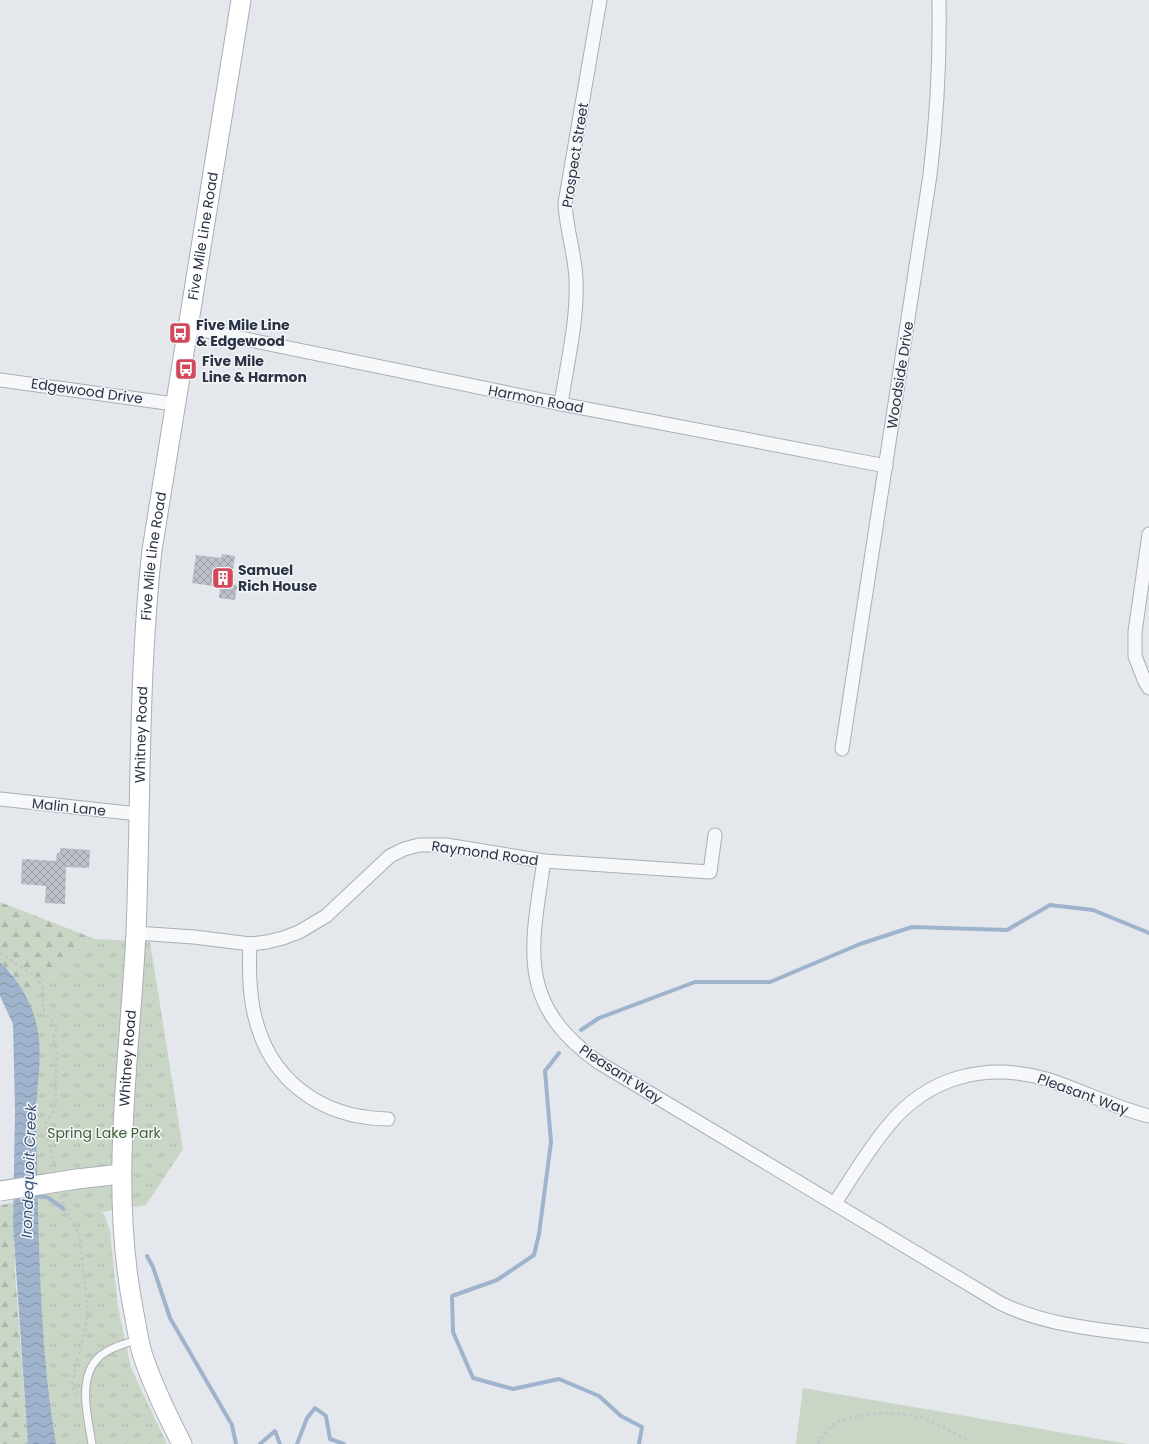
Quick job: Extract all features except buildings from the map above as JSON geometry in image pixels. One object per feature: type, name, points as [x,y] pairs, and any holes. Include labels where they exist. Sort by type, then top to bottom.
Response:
[{"type":"main road","name":"Five Mile Line Road","points":[[144,662],[147,596],[152,550],[174,404],[241,0]]},
{"type":"main road","name":"Whitney Road","points":[[144,662],[138,814],[136,933],[121,1142],[121,1174],[126,1273],[139,1339],[142,1352],[163,1408],[182,1444]]},
{"type":"main road","points":[[0,1191],[121,1174]]},
{"type":"street","name":"Prospect Street","points":[[561,404],[576,295],[574,259],[566,222],[565,203],[600,0]]},
{"type":"street","name":"Woodside Drive","points":[[842,748],[930,175],[937,118],[939,76],[939,0]]},
{"type":"street","name":"Harmon Road","points":[[187,327],[561,404],[886,466]]},
{"type":"street","name":"Edgewood Drive","points":[[0,380],[174,404]]},
{"type":"street","points":[[1149,534],[1134,632],[1135,656],[1145,682],[1149,688]]},
{"type":"street","name":"Malin Lane","points":[[0,799],[138,814]]},
{"type":"street","name":"Raymond Road","points":[[136,933],[194,937],[250,944],[283,938],[313,925],[344,902],[379,865],[390,856],[404,849],[426,845],[446,845],[544,861],[710,872],[715,835]]},
{"type":"street","name":"Pleasant Way","points":[[544,861],[534,930],[533,964],[544,1001],[554,1019],[567,1036],[598,1062],[1016,1311],[1065,1324],[1149,1336]]},
{"type":"street","points":[[250,944],[250,990],[257,1024],[272,1059],[283,1073],[294,1085],[322,1105],[356,1116],[388,1119]]},
{"type":"street","name":"Pleasant Way","points":[[835,1203],[877,1140],[899,1114],[924,1093],[956,1078],[976,1073],[998,1071],[1021,1073],[1064,1085],[1106,1103],[1149,1116]]},
{"type":"lane","points":[[92,1444],[86,1386],[90,1367],[99,1357],[118,1346],[139,1339]]},
{"type":"path","points":[[818,1444],[824,1432],[835,1423],[849,1418],[896,1413],[915,1416],[968,1440]]},
{"type":"green space","points":[[0,902],[95,939],[27,997],[11,972],[0,962]]},
{"type":"green space","name":"Spring Lake Park","points":[[95,939],[150,942],[183,1149],[146,1205],[102,1212],[106,1218],[110,1232],[118,1307],[131,1368],[167,1444],[41,1444],[21,1002]]},
{"type":"green space","points":[[13,1203],[15,1273],[28,1444],[0,1444],[0,1205]]},
{"type":"green space","points":[[803,1388],[1128,1444],[796,1444]]},
{"type":"water","name":"Irondequoit Creek","points":[[0,962],[13,976],[25,994],[33,1012],[38,1032],[40,1055],[36,1123],[40,1284],[50,1404],[56,1444],[28,1444],[13,1225],[15,1110],[13,1024],[0,996]]},
{"type":"waterway","points":[[581,1030],[599,1018],[695,982],[770,982],[860,944],[912,927],[1007,930],[1050,905],[1093,910],[1149,933]]},
{"type":"waterway","points":[[559,1053],[545,1071],[551,1142],[539,1234],[534,1255],[497,1280],[452,1296],[453,1332],[473,1378],[513,1389],[559,1379],[599,1396],[621,1416],[642,1427],[639,1444]]},
{"type":"waterway","name":"Irondequoit Creek","points":[[32,1196],[47,1197],[64,1209]]},
{"type":"waterway","points":[[147,1256],[153,1267],[170,1318],[232,1425],[236,1444]]},
{"type":"waterway","points":[[297,1444],[307,1418],[315,1408],[326,1416],[330,1439],[344,1444]]},
{"type":"waterway","points":[[260,1444],[275,1431],[280,1444]]},
{"type":"place","name":"Five Mile Line & Edgewood","points":[[180,333]]},
{"type":"place","name":"Five Mile Line & Harmon","points":[[186,369]]},
{"type":"place","name":"Samuel Rich House","points":[[223,578]]}]
